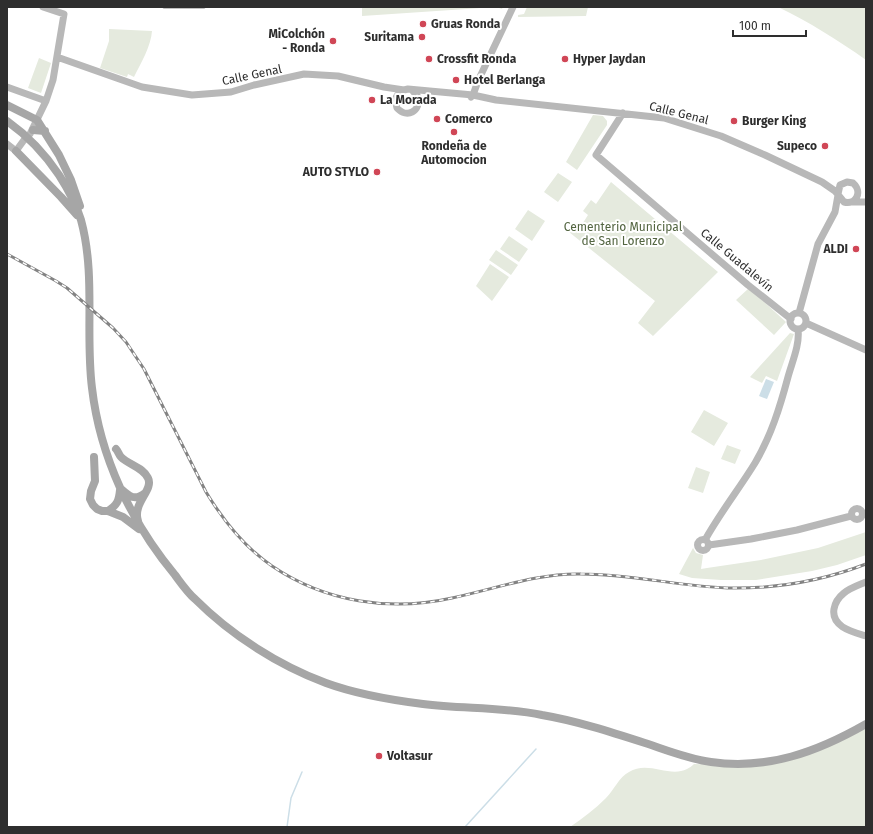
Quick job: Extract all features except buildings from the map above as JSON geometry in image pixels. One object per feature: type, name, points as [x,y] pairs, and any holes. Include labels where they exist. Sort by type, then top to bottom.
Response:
[{"type":"main road","points":[[16,151],[37,120],[46,101],[53,80],[64,14],[43,7]]},
{"type":"main road","points":[[473,95],[478,81],[513,7]]},
{"type":"main road","name":"Calle Genal","points":[[57,57],[142,87],[192,95],[230,92],[304,74],[338,76],[384,87],[404,90]]},
{"type":"main road","points":[[463,95],[472,89],[478,81]]},
{"type":"main road","points":[[478,81],[479,90],[487,97]]},
{"type":"main road","points":[[7,87],[46,101]]},
{"type":"main road","points":[[384,87],[392,98],[398,111],[406,114],[415,110],[418,105],[418,97],[412,90],[404,90],[397,94],[395,104]]},
{"type":"main road","name":"Calle Genal","points":[[412,90],[473,95],[496,100]]},
{"type":"main road","name":"Calle Genal","points":[[418,105],[429,94],[471,98],[473,95]]},
{"type":"main road","name":"Calle Genal","points":[[446,95],[452,98],[479,101],[496,100],[662,118],[715,134],[755,150],[822,182],[838,194]]},
{"type":"main road","points":[[7,105],[37,120],[59,155],[76,191],[81,210],[80,219]]},
{"type":"main road","name":"Calle Guadalevín","points":[[623,113],[596,155],[748,285],[791,319]]},
{"type":"main road","points":[[7,121],[28,135],[47,158],[72,198],[80,219],[87,256],[89,359],[92,389],[100,436],[120,489],[141,530],[166,565],[194,598],[232,631],[264,653],[328,684],[371,695],[423,704],[508,710],[544,715],[618,734],[693,759],[737,763],[790,758],[837,740],[866,724]]},
{"type":"main road","points":[[28,135],[44,131]]},
{"type":"main road","points":[[7,144],[16,151],[61,197],[80,219]]},
{"type":"main road","name":"Calle Genal","points":[[822,182],[836,185],[844,183]]},
{"type":"main road","points":[[799,313],[818,244],[835,212],[838,189],[844,183],[853,183],[866,201]]},
{"type":"main road","points":[[835,212],[857,197],[858,190]]},
{"type":"main road","points":[[838,194],[844,202],[866,201]]},
{"type":"main road","points":[[798,329],[793,327],[791,324],[791,319],[794,314],[799,313]]},
{"type":"main road","points":[[799,313],[804,316],[806,323],[866,351]]},
{"type":"main road","points":[[798,329],[802,328],[806,323]]},
{"type":"main road","points":[[798,329],[798,339],[783,398],[771,430],[756,462],[716,520],[707,542],[759,537],[797,530],[851,516],[854,519],[857,519],[861,517],[864,511]]},
{"type":"main road","points":[[116,449],[121,457],[145,473],[149,479],[149,487],[139,503],[136,515],[141,530]]},
{"type":"main road","points":[[94,457],[95,481],[90,499],[97,509],[123,517],[141,530]]},
{"type":"main road","points":[[120,489],[128,495],[134,497],[139,497],[146,492]]},
{"type":"main road","points":[[108,512],[120,500],[120,489]]},
{"type":"main road","points":[[866,582],[848,590],[842,595],[835,605],[834,617],[844,628],[866,636]]},
{"type":"green space","points":[[362,7],[496,7],[362,16]]},
{"type":"green space","points":[[527,7],[588,7],[586,16],[518,17],[518,15],[524,14]]},
{"type":"green space","points":[[778,7],[866,7],[866,60],[845,45]]},
{"type":"green space","points":[[109,29],[152,31],[148,48],[134,77],[128,74],[127,77],[100,68],[109,41]]},
{"type":"green space","points":[[39,58],[51,63],[41,93],[28,88]]},
{"type":"green space","points":[[593,115],[603,116],[607,121],[607,125],[577,170],[566,162]]},
{"type":"green space","points":[[558,173],[572,182],[558,202],[544,192]]},
{"type":"green space","name":"Cementerio Municipal de San Lorenzo","points":[[611,182],[718,272],[653,336],[638,323],[655,301],[569,232],[576,223],[581,226],[588,215],[583,211],[591,200],[596,204]]},
{"type":"green space","points":[[528,210],[545,221],[532,241],[515,229]]},
{"type":"green space","points":[[509,236],[528,249],[519,262],[500,249]]},
{"type":"green space","points":[[496,250],[518,265],[511,275],[489,260]]},
{"type":"green space","points":[[490,264],[509,277],[492,301],[476,286]]},
{"type":"green space","points":[[749,288],[786,322],[774,335],[736,300]]},
{"type":"green space","points":[[790,333],[794,334],[777,381],[766,376],[762,383],[750,377]]},
{"type":"green space","points":[[704,410],[728,423],[714,446],[691,432]]},
{"type":"green space","points":[[727,445],[741,450],[735,464],[721,459]]},
{"type":"green space","points":[[696,467],[710,472],[703,493],[688,488]]},
{"type":"green space","points":[[866,532],[866,555],[837,565],[812,571],[756,580],[692,578],[679,574],[693,548],[696,553],[703,555],[701,569],[761,560],[818,548]]},
{"type":"green space","points":[[866,728],[866,827],[570,827],[602,802],[625,774],[636,769],[651,768],[673,772],[687,769],[694,764],[758,766]]},
{"type":"shaded area","points":[[766,379],[774,382],[767,399],[759,396]]},
{"type":"waterway","points":[[465,827],[536,749]]},
{"type":"waterway","points":[[287,827],[291,798],[302,772]]},
{"type":"railway","points":[[164,7],[204,7]]},
{"type":"railway","points":[[7,254],[67,288],[113,328],[126,342],[144,369],[206,492],[227,523],[243,542],[262,559],[292,578],[336,596],[382,604],[429,602],[452,598],[516,582],[565,574],[618,576],[709,587],[762,587],[798,583],[832,575],[866,564]]},
{"type":"place","name":"Gruas Ronda","points":[[423,24]]},
{"type":"place","name":"Suritama","points":[[422,37]]},
{"type":"place","name":"MiColchón - Ronda","points":[[333,41]]},
{"type":"place","name":"Crossfit Ronda","points":[[429,59]]},
{"type":"place","name":"Hyper Jaydan","points":[[565,59]]},
{"type":"place","name":"Hotel Berlanga","points":[[456,80]]},
{"type":"place","name":"La Morada","points":[[372,100]]},
{"type":"place","name":"Comerco","points":[[437,119]]},
{"type":"place","name":"Burger King","points":[[734,121]]},
{"type":"place","name":"Rondeña de Automocion","points":[[454,132]]},
{"type":"place","name":"Supeco","points":[[825,146]]},
{"type":"place","name":"AUTO STYLO","points":[[377,172]]},
{"type":"place","name":"ALDI","points":[[856,249]]},
{"type":"place","name":"Voltasur","points":[[379,756]]}]
